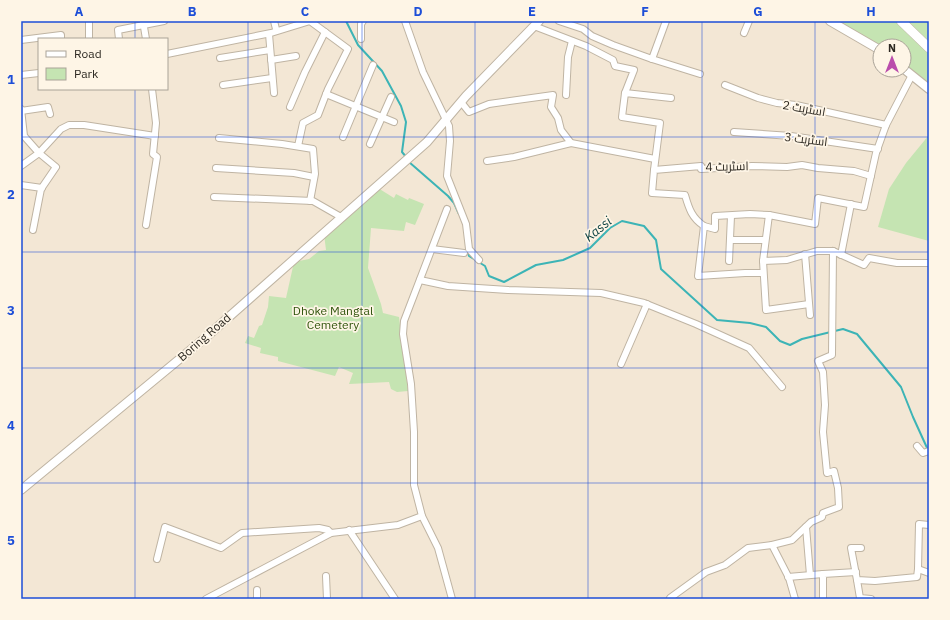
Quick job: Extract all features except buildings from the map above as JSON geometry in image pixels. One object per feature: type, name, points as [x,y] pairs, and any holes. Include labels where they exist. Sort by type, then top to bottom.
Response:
[{"type":"main road","points":[[901,21],[929,48]]},
{"type":"street","points":[[89,21],[89,38]]},
{"type":"street","points":[[118,38],[118,30],[143,23],[164,21]]},
{"type":"street","points":[[274,21],[276,29]]},
{"type":"street","points":[[168,54],[269,34],[310,21],[348,49],[326,94],[318,115],[303,123],[298,146]]},
{"type":"street","points":[[361,39],[361,24],[363,21]]},
{"type":"street","points":[[405,21],[423,72],[439,107],[447,119],[450,139],[447,176],[466,224],[469,249],[479,260]]},
{"type":"street","points":[[559,21],[583,29],[592,36],[613,45],[700,74]]},
{"type":"street","points":[[652,59],[666,21]]},
{"type":"street","points":[[744,33],[748,21]]},
{"type":"street","points":[[830,21],[872,45]]},
{"type":"street","points":[[143,23],[146,38]]},
{"type":"street","points":[[537,23],[613,60],[616,66],[634,70],[625,93],[622,117],[660,123],[652,193],[685,195],[688,207],[696,221],[704,226],[715,229],[716,216],[750,214],[769,215],[815,224],[818,198],[864,207],[871,176],[886,125],[910,78]]},
{"type":"street","name":"Boring Road","points":[[21,490],[205,338],[427,142],[460,102],[537,23]]},
{"type":"street","points":[[290,107],[305,72],[325,32]]},
{"type":"street","points":[[269,34],[274,93]]},
{"type":"street","points":[[21,40],[60,35],[60,38]]},
{"type":"street","points":[[566,95],[568,57],[572,41]]},
{"type":"street","points":[[220,58],[270,50]]},
{"type":"street","points":[[271,60],[296,56]]},
{"type":"street","points":[[343,137],[373,65]]},
{"type":"street","points":[[21,75],[38,73]]},
{"type":"street","points":[[912,75],[929,89]]},
{"type":"street","points":[[223,85],[272,78]]},
{"type":"street","name":"اسٹریٹ 2","points":[[725,85],[758,98],[777,103],[796,105],[886,125]]},
{"type":"street","points":[[146,225],[157,157],[153,154],[156,123],[152,90]]},
{"type":"street","points":[[625,93],[671,98]]},
{"type":"street","points":[[326,94],[394,122]]},
{"type":"street","points":[[460,102],[469,112],[489,104],[553,95],[552,107],[558,118],[561,130],[570,143]]},
{"type":"street","points":[[370,144],[391,97]]},
{"type":"street","points":[[33,230],[42,188],[56,167],[38,153],[24,136],[21,110],[48,107],[50,114]]},
{"type":"street","points":[[21,166],[38,153],[61,129],[69,125],[84,125],[155,136]]},
{"type":"street","name":"اسٹریٹ 3","points":[[734,132],[798,137],[878,150]]},
{"type":"street","points":[[219,138],[313,148],[314,177],[310,201]]},
{"type":"street","points":[[488,161],[514,157],[570,143],[655,159]]},
{"type":"street","name":"اسٹریٹ 4","points":[[654,170],[701,166],[701,169],[752,166],[787,167],[802,165],[854,171],[871,176]]},
{"type":"street","points":[[216,168],[294,172],[314,177]]},
{"type":"street","points":[[21,185],[42,188]]},
{"type":"street","points":[[214,197],[310,201],[341,217]]},
{"type":"street","points":[[841,255],[852,204]]},
{"type":"street","points":[[447,209],[404,321],[403,334],[411,392],[414,432],[414,485],[422,516],[438,548],[452,599]]},
{"type":"street","points":[[769,215],[762,260],[766,310],[809,304]]},
{"type":"street","points":[[729,261],[731,216]]},
{"type":"street","points":[[704,226],[698,276],[745,272],[763,273]]},
{"type":"street","points":[[730,240],[765,240]]},
{"type":"street","points":[[432,249],[464,252]]},
{"type":"street","points":[[762,260],[788,260],[817,251],[833,251],[864,265],[869,258],[897,263],[929,263]]},
{"type":"street","points":[[671,599],[670,598],[706,572],[725,565],[748,548],[772,545],[792,540],[811,522],[822,517],[824,513],[839,507],[838,488],[834,471],[827,473],[823,432],[825,405],[824,372],[818,360],[832,355],[833,251]]},
{"type":"street","points":[[805,254],[810,315]]},
{"type":"street","points":[[420,280],[448,286],[508,290],[602,293],[647,304],[696,324],[748,348],[782,387]]},
{"type":"street","points":[[621,364],[647,304]]},
{"type":"street","points":[[917,446],[926,452]]},
{"type":"street","points":[[206,599],[332,533],[398,524],[422,516]]},
{"type":"street","points":[[857,580],[875,581],[916,577],[918,569],[919,524],[929,525]]},
{"type":"street","points":[[156,559],[165,527],[221,548],[242,533],[319,528],[328,530],[332,533]]},
{"type":"street","points":[[806,527],[810,575]]},
{"type":"street","points":[[349,530],[395,599]]},
{"type":"street","points":[[772,545],[788,577],[795,599]]},
{"type":"street","points":[[861,548],[851,548],[860,598],[871,599]]},
{"type":"street","points":[[918,569],[929,573]]},
{"type":"street","points":[[788,577],[856,572]]},
{"type":"street","points":[[823,574],[823,599]]},
{"type":"street","points":[[326,576],[327,599]]},
{"type":"street","points":[[257,590],[257,599]]},
{"type":"green space","points":[[837,21],[929,21],[929,84],[912,70],[912,38],[872,38],[872,41]]},
{"type":"green space","points":[[929,135],[929,241],[878,227],[889,189],[906,163]]},
{"type":"green space","name":"Dhoke Mangtal Cemetery","points":[[378,188],[394,198],[396,194],[408,200],[409,198],[424,204],[415,225],[406,222],[404,231],[371,228],[368,268],[383,313],[399,317],[408,391],[397,392],[391,389],[389,382],[349,384],[353,373],[339,367],[335,376],[278,361],[278,357],[260,353],[261,348],[245,343],[248,336],[254,338],[259,326],[262,325],[268,307],[269,296],[286,298],[294,262],[309,259],[319,251],[326,250],[324,234]]},
{"type":"waterway","name":"Kassi","points":[[346,21],[358,45],[382,71],[401,106],[406,122],[402,152],[407,158]]},
{"type":"waterway","name":"Kassi","points":[[409,162],[448,196],[454,203],[459,214]]},
{"type":"waterway","name":"Kassi","points":[[467,249],[469,256],[485,266],[489,276],[504,282],[536,265],[563,260],[590,248],[610,228],[622,221],[644,226],[656,240],[661,269],[717,320],[750,323],[766,327],[780,341],[790,345],[802,339],[843,329],[857,334],[901,387],[928,450]]}]
